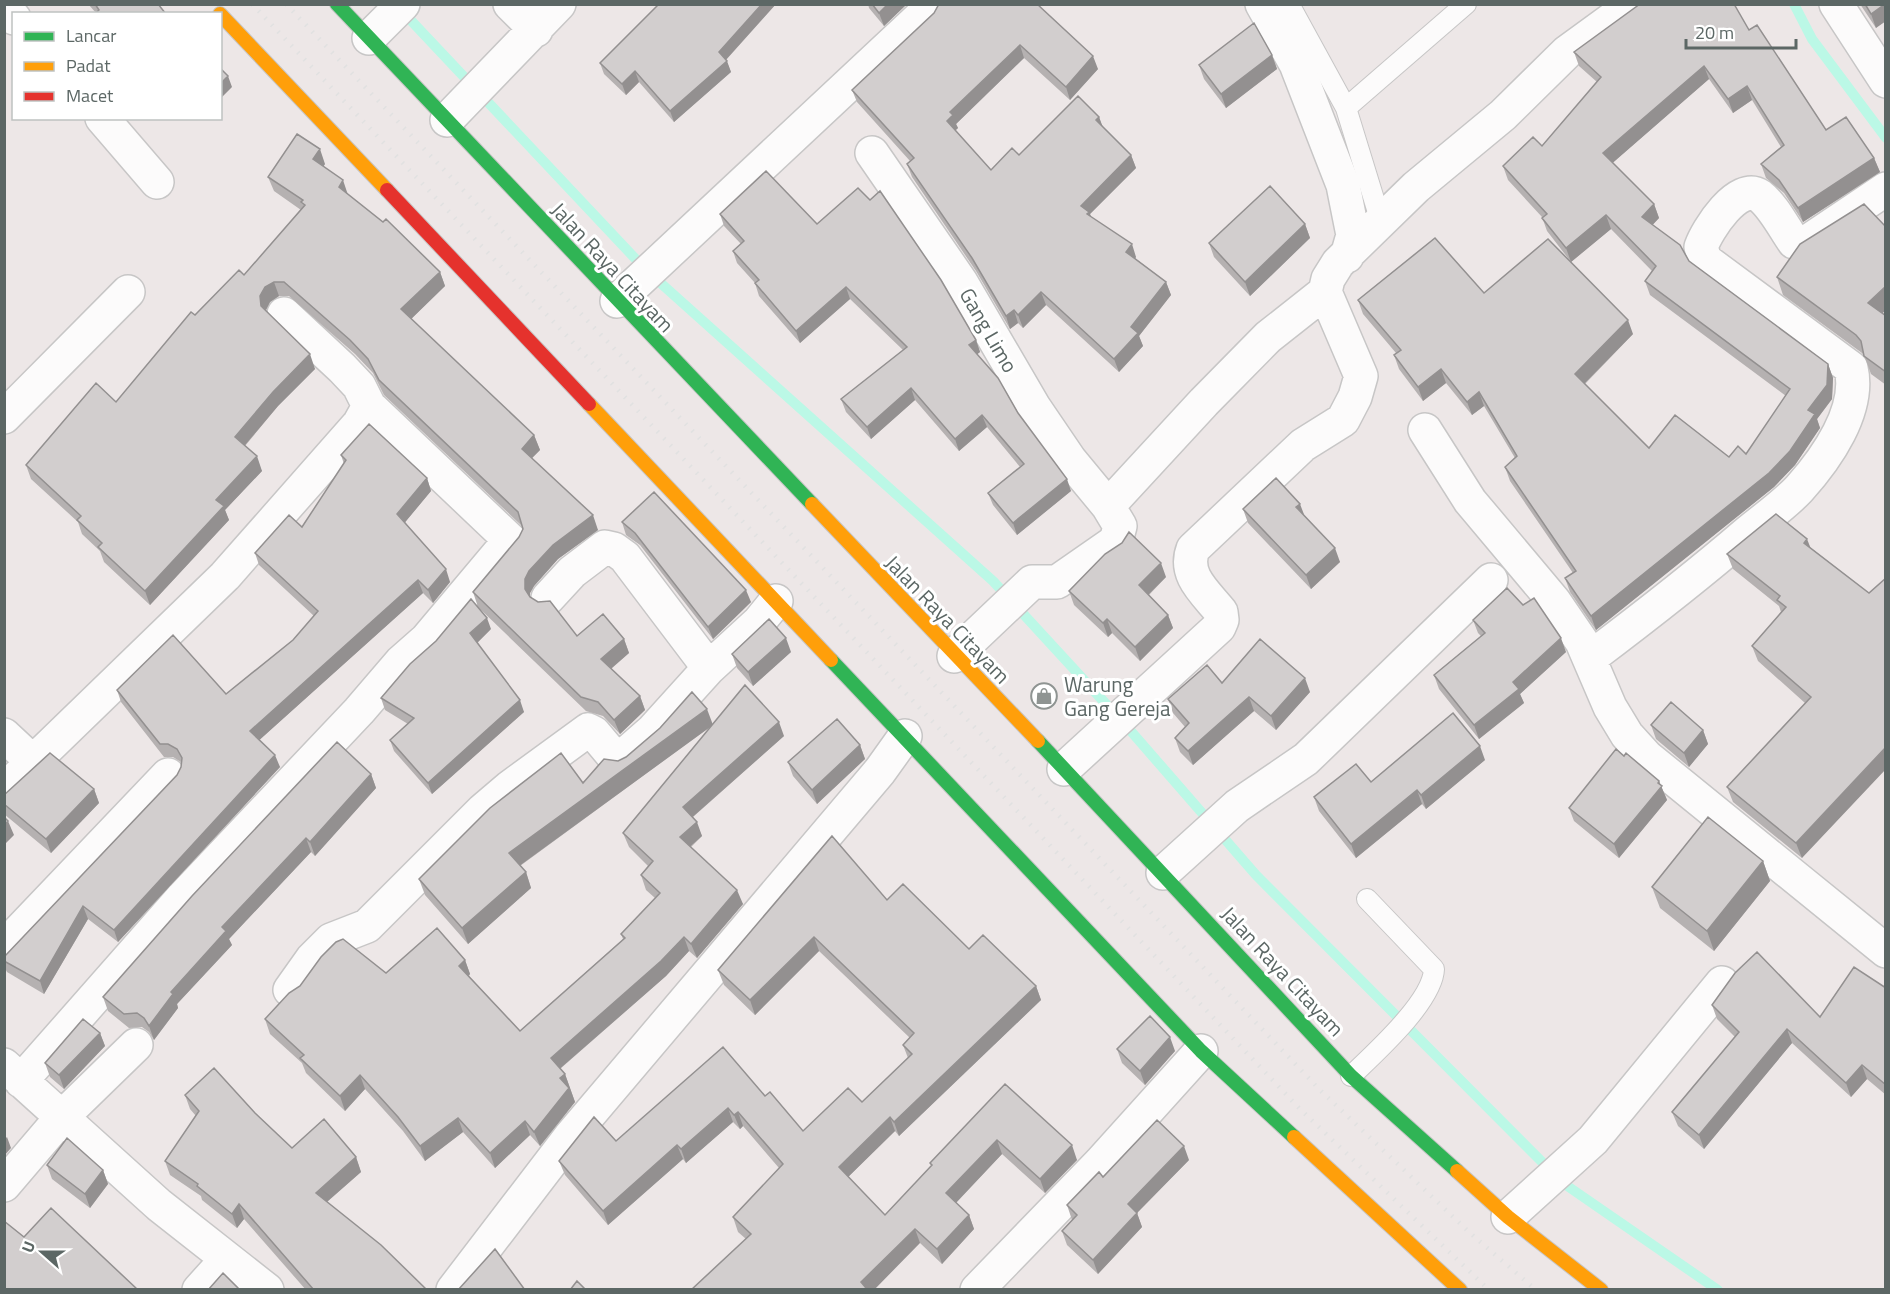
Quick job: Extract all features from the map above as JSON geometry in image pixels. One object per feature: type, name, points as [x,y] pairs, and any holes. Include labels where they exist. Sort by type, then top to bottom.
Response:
[{"type":"main road","name":"Jalan Raya Citayam","points":[[337,4],[385,23],[617,301],[1064,769],[1173,864],[1351,1076],[1508,1217],[1601,1290]]},
{"type":"main road","points":[[222,16],[1201,1051],[1460,1290]]},
{"type":"street","points":[[510,4],[527,39]]},
{"type":"street","points":[[457,110],[559,4]]},
{"type":"street","points":[[1262,4],[1296,64],[1343,185],[1353,235],[1347,256]]},
{"type":"street","points":[[1064,769],[1219,627],[1222,620],[1221,612],[1191,573],[1188,562],[1193,549],[1303,445],[1342,420],[1355,397],[1361,376],[1325,292],[1328,279],[1347,256],[1416,188],[1503,115],[1567,52],[1633,4]]},
{"type":"street","points":[[1836,4],[1886,81]]},
{"type":"street","points":[[617,301],[680,239],[926,12]]},
{"type":"street","points":[[104,120],[157,182]]},
{"type":"street","name":"Gang Limo","points":[[872,153],[961,282],[1040,416],[1070,460],[1108,506],[1120,526],[1116,541],[1057,582],[1032,582],[954,656]]},
{"type":"street","points":[[1590,658],[1680,588],[1798,490],[1830,448],[1849,408],[1854,381],[1851,368],[1706,260],[1701,247],[1705,235],[1733,199],[1750,193],[1759,195],[1794,242],[1804,244],[1886,189]]},
{"type":"street","points":[[4,417],[128,292]]},
{"type":"street","points":[[1108,506],[1268,337],[1325,292]]},
{"type":"street","points":[[267,1290],[226,1260],[159,1204],[13,1073],[359,711],[401,662],[426,640],[510,540],[369,406],[359,386],[348,374],[284,314]]},
{"type":"street","points":[[4,790],[225,576],[346,440],[359,424],[369,406]]},
{"type":"street","points":[[1425,430],[1470,501],[1554,601],[1590,658],[1610,707],[1627,735],[1647,757],[1886,951]]},
{"type":"street","points":[[548,598],[572,572],[605,547],[614,549],[625,557],[709,668]]},
{"type":"street","points":[[1173,864],[1237,806],[1306,759],[1491,580]]},
{"type":"street","points":[[290,990],[312,959],[331,940],[367,926],[403,888],[510,786],[588,730],[594,733],[615,758],[620,759],[652,731],[709,668],[743,638],[776,601]]},
{"type":"street","points":[[4,735],[34,763]]},
{"type":"street","points":[[453,1290],[577,1128],[879,771],[905,736]]},
{"type":"street","points":[[4,947],[168,774]]},
{"type":"street","points":[[1508,1217],[1593,1140],[1722,983]]},
{"type":"street","points":[[4,1185],[62,1117],[136,1045]]},
{"type":"street","points":[[977,1290],[1100,1163],[1201,1051]]},
{"type":"street","points":[[199,1290],[226,1260]]},
{"type":"lane","points":[[1289,4],[1346,108],[1381,222]]},
{"type":"lane","points":[[1346,108],[1466,4]]},
{"type":"lane","points":[[1351,1076],[1421,1000],[1434,981],[1434,969],[1367,899]]},
{"type":"building","points":[[95,4],[158,4],[164,12],[97,12],[99,10]]},
{"type":"building","points":[[659,4],[762,4],[719,52],[727,61],[670,111],[635,71],[622,84],[600,63]]},
{"type":"building","points":[[872,4],[888,4],[879,13]]},
{"type":"building","points":[[939,4],[1037,4],[1093,56],[1066,87],[1020,45],[950,112],[953,115],[947,121],[991,170],[1012,148],[1019,155],[1078,96],[1099,117],[1096,120],[1131,155],[1081,206],[1089,212],[1087,214],[1132,244],[1126,252],[1166,282],[1131,327],[1138,333],[1114,359],[1041,292],[1018,315],[1014,310],[1006,316],[972,258],[907,164],[914,158],[852,90],[934,13]]},
{"type":"building","points":[[1640,4],[1734,4],[1749,30],[1757,25],[1826,130],[1846,117],[1874,158],[1798,208],[1779,180],[1761,164],[1784,145],[1747,86],[1728,99],[1704,66],[1603,153],[1654,204],[1642,217],[1680,245],[1689,261],[1828,364],[1827,385],[1808,410],[1815,414],[1790,451],[1769,473],[1591,616],[1565,578],[1576,571],[1505,467],[1517,456],[1479,392],[1467,402],[1441,369],[1418,387],[1394,355],[1401,350],[1358,300],[1435,238],[1484,293],[1548,239],[1628,320],[1575,374],[1649,448],[1675,415],[1729,457],[1738,446],[1746,454],[1790,389],[1645,281],[1656,266],[1606,215],[1566,248],[1542,218],[1547,214],[1503,166],[1533,137],[1542,146],[1601,77],[1574,52]]},
{"type":"building","points":[[1865,4],[1885,4],[1871,14]]},
{"type":"building","points":[[1254,23],[1272,55],[1221,94],[1199,65]]},
{"type":"building","points":[[222,70],[228,76],[222,82]]},
{"type":"building","points":[[297,134],[320,149],[313,159],[343,180],[339,187],[383,222],[386,219],[440,272],[401,309],[534,435],[522,449],[593,515],[553,545],[529,571],[525,579],[525,589],[530,597],[538,602],[550,601],[577,636],[603,614],[624,639],[601,659],[640,696],[614,720],[598,702],[581,697],[473,592],[519,537],[523,529],[518,512],[379,380],[368,359],[350,340],[284,282],[274,282],[265,287],[260,296],[261,306],[310,354],[273,392],[235,437],[257,456],[216,500],[224,506],[145,591],[98,547],[102,543],[77,520],[81,516],[26,465],[96,383],[116,402],[191,312],[195,315],[239,270],[244,275],[305,205],[301,202],[303,200],[268,177]]},
{"type":"building","points":[[766,171],[817,224],[858,188],[870,200],[880,191],[941,280],[976,340],[969,345],[998,378],[1018,413],[1067,479],[1013,523],[988,493],[1024,464],[982,415],[955,439],[911,388],[867,427],[841,399],[907,347],[846,287],[796,331],[755,283],[759,280],[733,251],[744,241],[720,214]]},
{"type":"building","points":[[1270,186],[1305,224],[1245,282],[1209,243]]},
{"type":"building","points":[[1864,204],[1886,227],[1886,286],[1868,303],[1886,316],[1886,372],[1864,356],[1861,341],[1856,335],[1777,277],[1800,244]]},
{"type":"building","points":[[369,424],[427,478],[397,514],[446,569],[428,590],[418,580],[250,731],[275,755],[114,930],[83,906],[40,981],[4,961],[4,957],[177,775],[181,767],[182,758],[177,749],[168,744],[160,744],[117,690],[173,635],[226,694],[293,640],[318,611],[255,553],[289,515],[302,527],[346,460],[341,455]]},
{"type":"building","points":[[1276,478],[1300,504],[1296,507],[1335,548],[1306,575],[1243,509]]},
{"type":"building","points":[[654,492],[746,590],[708,627],[635,533],[622,522]]},
{"type":"building","points":[[1776,514],[1807,539],[1804,543],[1869,593],[1886,578],[1886,747],[1796,843],[1727,787],[1811,697],[1752,646],[1786,607],[1777,600],[1780,596],[1727,554]]},
{"type":"building","points":[[1129,532],[1161,563],[1139,585],[1168,615],[1135,647],[1107,619],[1103,623],[1069,591],[1105,554],[1122,543]]},
{"type":"building","points":[[1507,588],[1523,605],[1534,598],[1561,638],[1513,682],[1519,689],[1474,725],[1434,675],[1485,633],[1473,620]]},
{"type":"building","points":[[471,599],[487,618],[470,633],[520,700],[428,783],[390,740],[414,718],[381,698],[410,664],[436,641]]},
{"type":"building","points":[[769,619],[786,638],[748,672],[732,654]]},
{"type":"building","points":[[1260,639],[1305,678],[1271,716],[1249,697],[1188,751],[1175,738],[1189,723],[1168,699],[1207,665],[1222,683]]},
{"type":"building","points":[[745,685],[779,722],[683,807],[697,822],[680,837],[737,890],[691,944],[684,937],[661,961],[551,1058],[565,1074],[560,1078],[569,1088],[534,1132],[525,1121],[490,1153],[458,1118],[420,1146],[398,1117],[360,1075],[340,1096],[300,1058],[304,1055],[265,1019],[289,993],[300,986],[321,957],[336,942],[343,939],[386,973],[437,928],[465,960],[459,966],[520,1031],[625,938],[621,934],[660,893],[641,875],[653,861],[623,833]]},
{"type":"building","points":[[692,692],[707,709],[509,853],[526,872],[462,928],[419,879],[490,808],[561,753],[583,783],[604,759],[618,761],[626,757],[660,728]]},
{"type":"building","points":[[1671,702],[1703,730],[1684,753],[1651,725]]},
{"type":"building","points":[[1453,713],[1480,746],[1421,795],[1417,790],[1351,844],[1314,797],[1356,764],[1371,782]]},
{"type":"building","points":[[837,719],[860,745],[812,790],[788,762]]},
{"type":"building","points":[[337,742],[371,774],[310,842],[306,838],[222,927],[226,931],[171,992],[173,994],[149,1026],[137,1013],[124,1014],[103,997],[192,896]]},
{"type":"building","points":[[1616,749],[1624,756],[1626,753],[1662,786],[1614,844],[1569,808]]},
{"type":"building","points":[[50,753],[94,789],[46,839],[4,804],[4,795]]},
{"type":"building","points":[[1708,817],[1763,861],[1707,931],[1652,887]]},
{"type":"building","points":[[832,836],[887,900],[903,884],[969,949],[983,935],[1036,986],[894,1122],[890,1117],[839,1167],[885,1215],[932,1165],[930,1163],[1005,1084],[1072,1145],[1040,1179],[997,1140],[946,1193],[969,1215],[937,1249],[915,1229],[861,1282],[865,1290],[691,1290],[751,1234],[733,1217],[783,1164],[738,1112],[734,1115],[728,1108],[681,1149],[677,1145],[603,1211],[559,1161],[594,1117],[616,1141],[723,1047],[765,1096],[770,1092],[803,1131],[848,1088],[862,1102],[912,1054],[903,1045],[914,1033],[814,937],[750,1000],[718,970]]},
{"type":"building","points":[[1757,952],[1820,1017],[1854,967],[1886,988],[1886,1085],[1862,1065],[1846,1083],[1787,1029],[1699,1135],[1672,1112],[1739,1032],[1712,1005],[1735,973]]},
{"type":"building","points":[[1150,1016],[1170,1037],[1140,1071],[1117,1049]]},
{"type":"building","points":[[83,1019],[100,1033],[59,1075],[45,1063]]},
{"type":"building","points":[[214,1068],[255,1113],[292,1148],[324,1119],[356,1157],[316,1193],[381,1245],[427,1290],[314,1290],[239,1204],[232,1214],[197,1186],[198,1184],[165,1161],[199,1111],[185,1095]]},
{"type":"building","points":[[1157,1120],[1184,1146],[1128,1204],[1137,1213],[1093,1260],[1062,1231],[1077,1215],[1067,1205],[1099,1172],[1103,1177]]},
{"type":"building","points":[[67,1138],[103,1170],[85,1194],[47,1165]]},
{"type":"building","points":[[51,1208],[138,1290],[4,1290],[4,1221],[24,1237]]},
{"type":"building","points":[[495,1249],[525,1290],[458,1290]]},
{"type":"building","points":[[223,1273],[238,1288],[237,1290],[208,1290]]},
{"type":"building","points":[[577,1281],[586,1290],[570,1290]]},
{"type":"waterway","points":[[1794,4],[1812,39],[1886,138]]},
{"type":"waterway","points":[[402,11],[646,270],[993,581],[1129,729],[1256,875],[1563,1183],[1718,1290]]},
{"type":"railway","points":[[252,4],[1299,1108],[1489,1290]]},
{"type":"railway","points":[[286,4],[1320,1090],[1470,1233],[1536,1290]]},
{"type":"traffic: fast","points":[[337,4],[812,504]]},
{"type":"traffic: fast","points":[[831,660],[1201,1051],[1294,1137]]},
{"type":"traffic: fast","points":[[1038,741],[1351,1076],[1457,1171]]},
{"type":"traffic: slow","points":[[222,16],[387,190]]},
{"type":"traffic: slow","points":[[589,404],[831,660]]},
{"type":"traffic: slow","points":[[812,504],[1038,741]]},
{"type":"traffic: slow","points":[[1294,1137],[1460,1290]]},
{"type":"traffic: slow","points":[[1457,1171],[1508,1217],[1601,1290]]},
{"type":"traffic: jam","points":[[387,190],[589,404]]},
{"type":"place","name":"Warung Gang Gereja","points":[[1044,696]]}]
